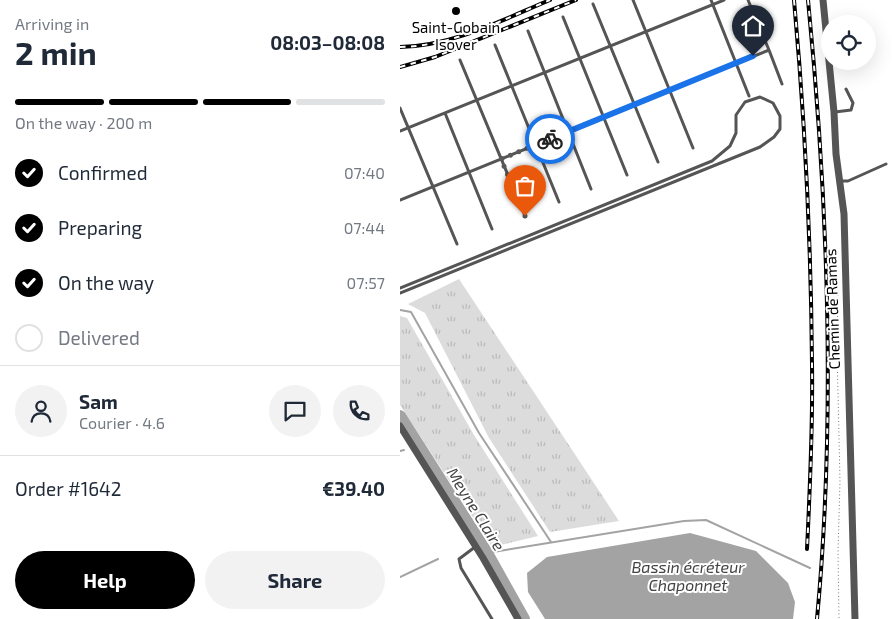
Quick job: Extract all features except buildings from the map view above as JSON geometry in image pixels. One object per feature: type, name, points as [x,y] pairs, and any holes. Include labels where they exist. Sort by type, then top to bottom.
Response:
[{"type":"street","name":"Chemin de Ramas","points":[[823,0],[834,112],[836,154],[844,214],[855,619]]},
{"type":"street","points":[[400,426],[476,546],[518,619]]},
{"type":"lane","points":[[633,0],[693,148]]},
{"type":"lane","points":[[711,0],[749,96]]},
{"type":"lane","points":[[400,131],[724,0]]},
{"type":"lane","points":[[748,0],[782,84]]},
{"type":"lane","points":[[593,4],[658,162]]},
{"type":"lane","points":[[562,17],[627,175]]},
{"type":"lane","points":[[528,31],[591,189]]},
{"type":"lane","points":[[495,45],[559,202]]},
{"type":"lane","points":[[400,200],[769,50]]},
{"type":"lane","points":[[460,60],[525,216]]},
{"type":"lane","points":[[834,112],[851,110],[853,103],[846,89]]},
{"type":"lane","points":[[400,288],[712,161],[730,146],[736,133],[736,115],[745,102],[760,97],[772,103],[780,116],[780,128],[774,137],[760,147],[400,293]]},
{"type":"lane","points":[[400,108],[457,244]]},
{"type":"lane","points":[[444,113],[492,229]]},
{"type":"lane","points":[[839,180],[848,181],[886,164]]},
{"type":"lane","points":[[476,546],[459,560],[461,568],[492,619]]},
{"type":"path","points":[[838,280],[839,619]]},
{"type":"green space","points":[[459,279],[619,521],[550,532],[489,438],[425,313],[408,304]]},
{"type":"green space","points":[[400,316],[407,318],[474,435],[538,536],[492,547],[400,405]]},
{"type":"water","name":"Bassin écréteur Chaponnet","points":[[690,533],[756,551],[788,583],[795,602],[793,619],[545,619],[528,592],[527,573],[547,557]]},
{"type":"waterway","points":[[400,310],[411,312],[479,433],[551,542]]},
{"type":"waterway","name":"Meyne Claire","points":[[400,416],[487,553],[524,619]]},
{"type":"waterway","points":[[400,451],[404,450]]},
{"type":"waterway","points":[[487,553],[684,521],[706,520],[810,568]]},
{"type":"waterway","points":[[400,577],[438,559]]},
{"type":"railway","points":[[400,47],[420,46],[458,37],[477,31],[550,0]]},
{"type":"railway","points":[[400,67],[435,57],[576,0]]},
{"type":"railway","points":[[794,0],[809,227],[812,410],[807,549]]},
{"type":"railway","points":[[808,0],[821,153],[827,309],[826,465],[817,619]]},
{"type":"way so far","points":[[525,216],[501,159],[550,139]]},
{"type":"place","name":"Saint-Gobain Isover","points":[[456,11]]},
{"type":"route","points":[[550,139],[753,56]]}]
